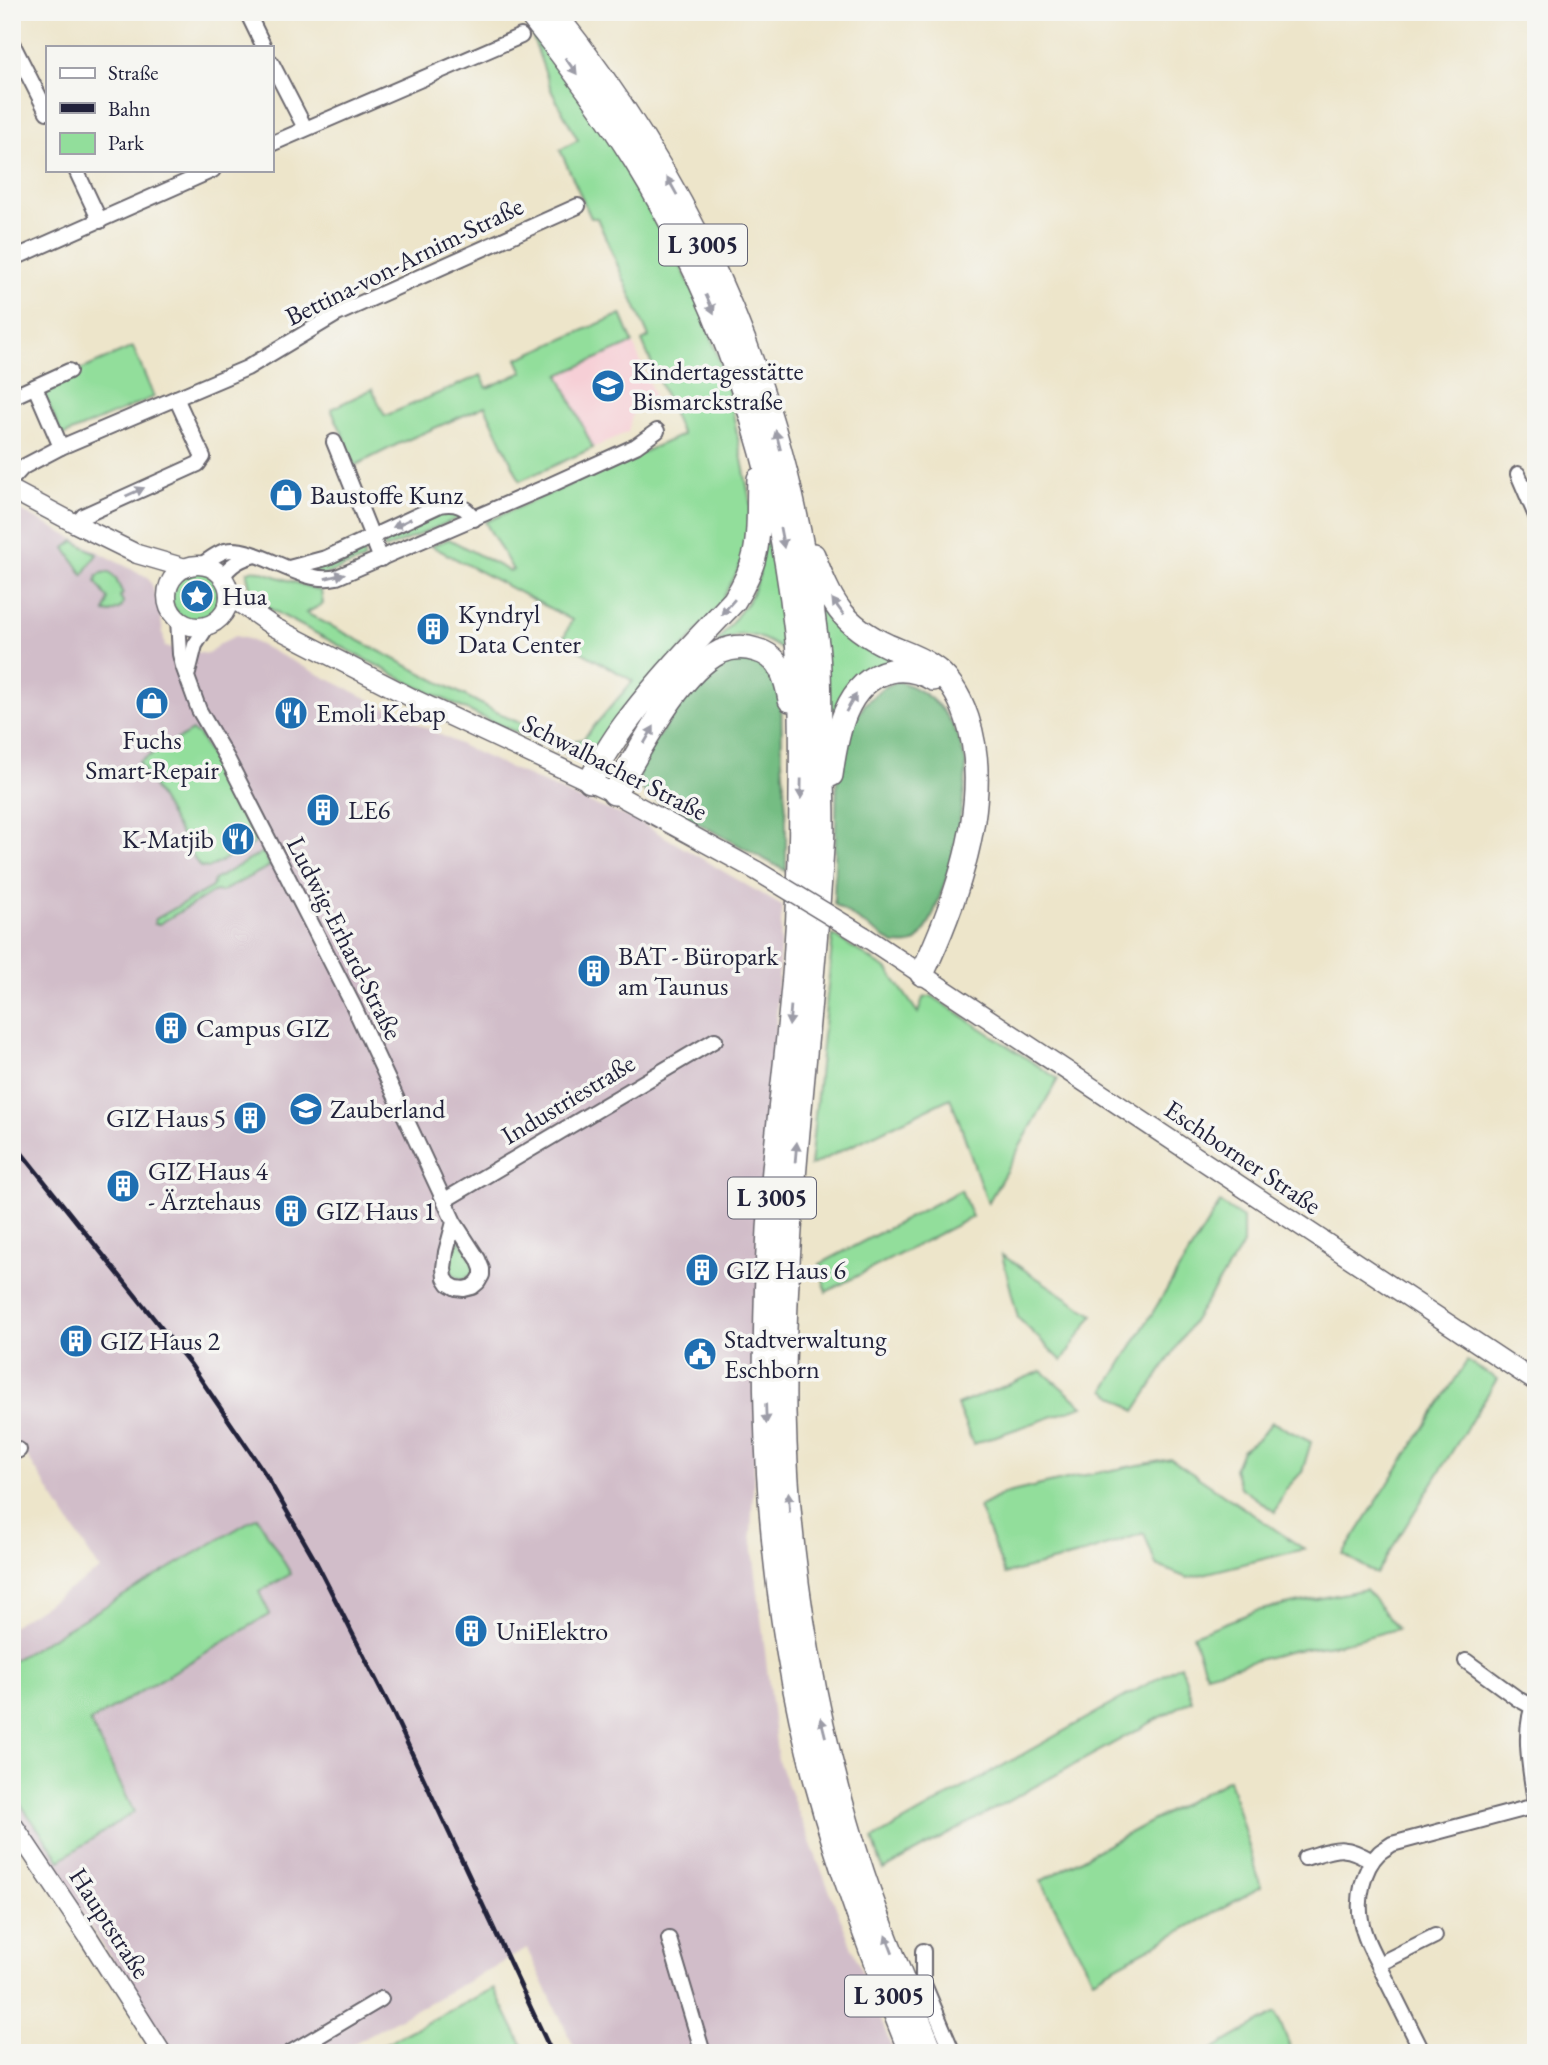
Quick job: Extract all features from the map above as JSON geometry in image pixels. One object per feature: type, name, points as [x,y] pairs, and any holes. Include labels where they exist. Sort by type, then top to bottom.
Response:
[{"type":"highway","name":"L 3005","points":[[529,12],[568,61],[615,128],[680,240],[731,355],[760,448],[778,522],[793,607],[800,686],[802,756],[795,962],[769,1227],[766,1321],[766,1413],[779,1593],[814,1776],[866,1940],[911,2053]]},
{"type":"highway","name":"L 3005","points":[[553,12],[630,118],[697,232],[749,350],[775,429],[803,548],[818,649],[823,841],[789,1228],[785,1412],[789,1510],[819,1710],[847,1823],[870,1895],[932,2053]]},
{"type":"highway","points":[[590,781],[608,748],[629,719],[657,684],[734,601],[743,587],[758,542],[760,448]]},
{"type":"highway","points":[[794,507],[829,595],[847,620],[870,637],[931,666],[943,675],[964,708],[973,737],[976,773],[974,808],[963,866],[922,974]]},
{"type":"highway","points":[[614,793],[683,685],[708,661],[732,648],[760,650],[779,665],[786,679],[802,756]]},
{"type":"highway","points":[[823,841],[831,770],[839,733],[849,703],[859,690],[871,679],[886,672],[916,671],[941,684],[964,708]]},
{"type":"street","points":[[247,12],[258,45]]},
{"type":"street","points":[[273,143],[520,36]]},
{"type":"street","points":[[12,43],[46,110]]},
{"type":"street","points":[[273,65],[305,128]]},
{"type":"street","points":[[77,172],[100,221]]},
{"type":"street","points":[[12,259],[209,172]]},
{"type":"street","name":"Bettina-von-Arnim-Straße","points":[[12,479],[23,467],[61,447],[252,366],[337,314],[578,205]]},
{"type":"street","points":[[12,397],[69,371]]},
{"type":"street","points":[[35,387],[61,447]]},
{"type":"street","points":[[76,524],[79,518],[198,464],[203,457],[176,398]]},
{"type":"street","points":[[178,619],[169,606],[167,593],[175,575],[227,550],[255,555],[314,578],[329,579],[474,519],[636,446],[657,431]]},
{"type":"street","points":[[334,442],[381,559]]},
{"type":"street","points":[[1518,474],[1536,516]]},
{"type":"street","points":[[12,490],[137,554],[158,571],[169,585]]},
{"type":"street","points":[[288,568],[326,558],[446,504],[466,508],[474,519]]},
{"type":"street","points":[[137,554],[213,569],[222,577],[228,589],[226,609],[212,622],[195,645],[187,678]]},
{"type":"street","points":[[222,577],[237,561],[255,555]]},
{"type":"street","name":"Schwalbacher Straße","points":[[229,596],[274,627],[418,701],[614,793],[757,871],[922,974]]},
{"type":"street","name":"Schwalbacher Straße","points":[[178,619],[192,626],[242,619],[274,627]]},
{"type":"street","name":"Ludwig-Erhard-Straße","points":[[178,619],[180,654],[199,710],[228,760],[354,1007],[454,1222]]},
{"type":"street","name":"Eschborner Straße","points":[[922,974],[1536,1382]]},
{"type":"street","name":"Industriestraße","points":[[446,1200],[715,1040]]},
{"type":"street","points":[[1423,2053],[1368,1943],[1361,1922],[1362,1892],[1372,1861],[1392,1844],[1536,1808],[1527,1734],[1534,1705],[1466,1661]]},
{"type":"street","name":"Hauptstraße","points":[[12,1823],[87,1934],[162,2053]]},
{"type":"street","points":[[1305,1858],[1340,1848],[1350,1849],[1372,1861]]},
{"type":"street","points":[[1378,1964],[1435,1936]]},
{"type":"street","points":[[669,1939],[703,2053]]},
{"type":"street","points":[[923,1951],[923,1982],[953,2053]]},
{"type":"street","points":[[290,2053],[381,1999]]},
{"type":"shaded area","name":"Kindertagesstätte Bismarckstraße","points":[[633,343],[655,397],[635,405],[628,432],[593,448],[559,375]]},
{"type":"shaded area","points":[[12,506],[148,578],[160,612],[165,647],[208,654],[219,644],[235,636],[248,639],[477,753],[579,799],[638,821],[782,906],[751,1533],[778,1761],[894,2053],[577,2053],[527,1949],[336,2053],[174,2053],[12,1808],[12,1626],[100,1570],[25,1453],[12,1459]]},
{"type":"green space","points":[[530,29],[542,35],[632,170],[701,306],[728,387],[751,506],[750,547],[719,606],[593,753],[587,756],[569,755],[492,722],[414,685],[253,600],[247,575],[251,570],[260,571],[321,591],[323,604],[306,613],[508,718],[569,742],[583,739],[633,681],[562,641],[572,620],[431,546],[449,539],[509,571],[513,570],[485,522],[682,435],[642,341],[649,337],[597,218],[591,218],[560,150],[578,140],[552,92]]},
{"type":"green space","points":[[621,314],[633,343],[559,375],[593,448],[520,481],[485,406],[354,466],[331,409],[372,389],[385,416],[481,375],[487,388],[523,372],[517,359]]},
{"type":"green space","points":[[133,347],[154,397],[62,436],[41,387]]},
{"type":"green space","points":[[764,510],[781,568],[788,654],[770,642],[749,635],[735,636],[714,646],[749,600],[759,576]]},
{"type":"green space","points":[[444,511],[458,513],[461,517],[385,549],[385,538]]},
{"type":"green space","points":[[74,541],[97,554],[83,575],[65,548]]},
{"type":"green space","points":[[357,551],[364,554],[364,560],[321,576],[308,568]]},
{"type":"green space","points":[[810,558],[825,600],[841,629],[862,644],[913,663],[864,672],[846,685],[835,720],[828,760]]},
{"type":"green space","points":[[197,570],[207,572],[215,578],[221,586],[221,606],[215,614],[207,620],[197,622],[187,620],[179,614],[173,606],[171,596],[173,586],[179,578],[187,572]]},
{"type":"green space","points":[[109,572],[116,579],[123,594],[120,596],[122,607],[111,613],[105,612],[108,599],[96,582],[97,576]]},
{"type":"green space","points":[[730,656],[757,657],[781,675],[786,871],[648,796],[641,788],[639,771],[650,748],[704,673]]},
{"type":"green space","points":[[898,681],[921,691],[939,706],[958,736],[966,763],[952,859],[932,916],[920,938],[911,944],[894,944],[834,904],[837,772],[850,728],[865,704],[882,688]]},
{"type":"green space","points":[[192,731],[199,735],[257,842],[209,868],[201,867],[197,863],[139,762]]},
{"type":"green space","points":[[263,852],[270,866],[221,892],[215,891],[159,924],[154,924],[156,919],[212,887],[214,880]]},
{"type":"green space","points":[[833,935],[888,970],[918,1013],[923,998],[932,996],[1058,1079],[988,1203],[950,1098],[810,1166]]},
{"type":"green space","points":[[961,1190],[972,1217],[826,1292],[820,1264]]},
{"type":"green space","points":[[1220,1203],[1243,1218],[1243,1245],[1135,1411],[1105,1390]]},
{"type":"green space","points":[[455,1237],[466,1248],[474,1266],[472,1275],[463,1279],[455,1277],[450,1268]]},
{"type":"green space","points":[[1002,1255],[1093,1315],[1062,1361],[1018,1318]]},
{"type":"green space","points":[[1467,1361],[1497,1379],[1376,1574],[1343,1554]]},
{"type":"green space","points":[[1042,1371],[1083,1406],[973,1444],[957,1405]]},
{"type":"green space","points":[[1272,1422],[1311,1442],[1302,1472],[1285,1490],[1275,1512],[1240,1487],[1234,1469],[1242,1450],[1259,1438]]},
{"type":"green space","points":[[1171,1459],[1304,1549],[1187,1578],[1156,1565],[1144,1533],[1075,1556],[1005,1574],[979,1507],[1003,1494]]},
{"type":"green space","points":[[257,1517],[291,1574],[259,1592],[270,1614],[90,1722],[134,1812],[60,1860],[12,1792],[12,1661]]},
{"type":"green space","points":[[1366,1589],[1397,1629],[1340,1644],[1291,1651],[1206,1674],[1193,1635],[1256,1611]]},
{"type":"green space","points":[[1181,1665],[1192,1700],[883,1870],[873,1839]]},
{"type":"green space","points":[[1229,1779],[1261,1887],[1093,1979],[1041,1881]]},
{"type":"green space","points":[[494,1988],[526,2053],[367,2053]]},
{"type":"green space","points":[[1276,2013],[1291,2048],[1283,2053],[1206,2053]]},
{"type":"railway","points":[[12,1141],[191,1365],[266,1475],[315,1560],[394,1715],[552,2053]]},
{"type":"place","name":"Kindertagesstätte Bismarckstraße","points":[[608,386]]},
{"type":"place","name":"Baustoffe Kunz","points":[[286,495]]},
{"type":"place","name":"Hua","points":[[197,596]]},
{"type":"place","name":"Kyndryl Data Center","points":[[433,629]]},
{"type":"place","name":"Fuchs Smart-Repair","points":[[152,703]]},
{"type":"place","name":"Emoli Kebap","points":[[291,713]]},
{"type":"place","name":"LE6","points":[[323,810]]},
{"type":"place","name":"K-Matjib","points":[[238,839]]},
{"type":"place","name":"BAT - Büropark am Taunus","points":[[594,971]]},
{"type":"place","name":"Campus GIZ","points":[[171,1028]]},
{"type":"place","name":"Zauberland","points":[[306,1109]]},
{"type":"place","name":"GIZ Haus 5","points":[[250,1118]]},
{"type":"place","name":"GIZ Haus 4 - Ärztehaus","points":[[123,1186]]},
{"type":"place","name":"GIZ Haus 1","points":[[291,1211]]},
{"type":"place","name":"GIZ Haus 6","points":[[702,1270]]},
{"type":"place","name":"GIZ Haus 2","points":[[76,1341]]},
{"type":"place","name":"Stadtverwaltung Eschborn","points":[[700,1354]]},
{"type":"place","name":"UniElektro","points":[[471,1631]]}]
